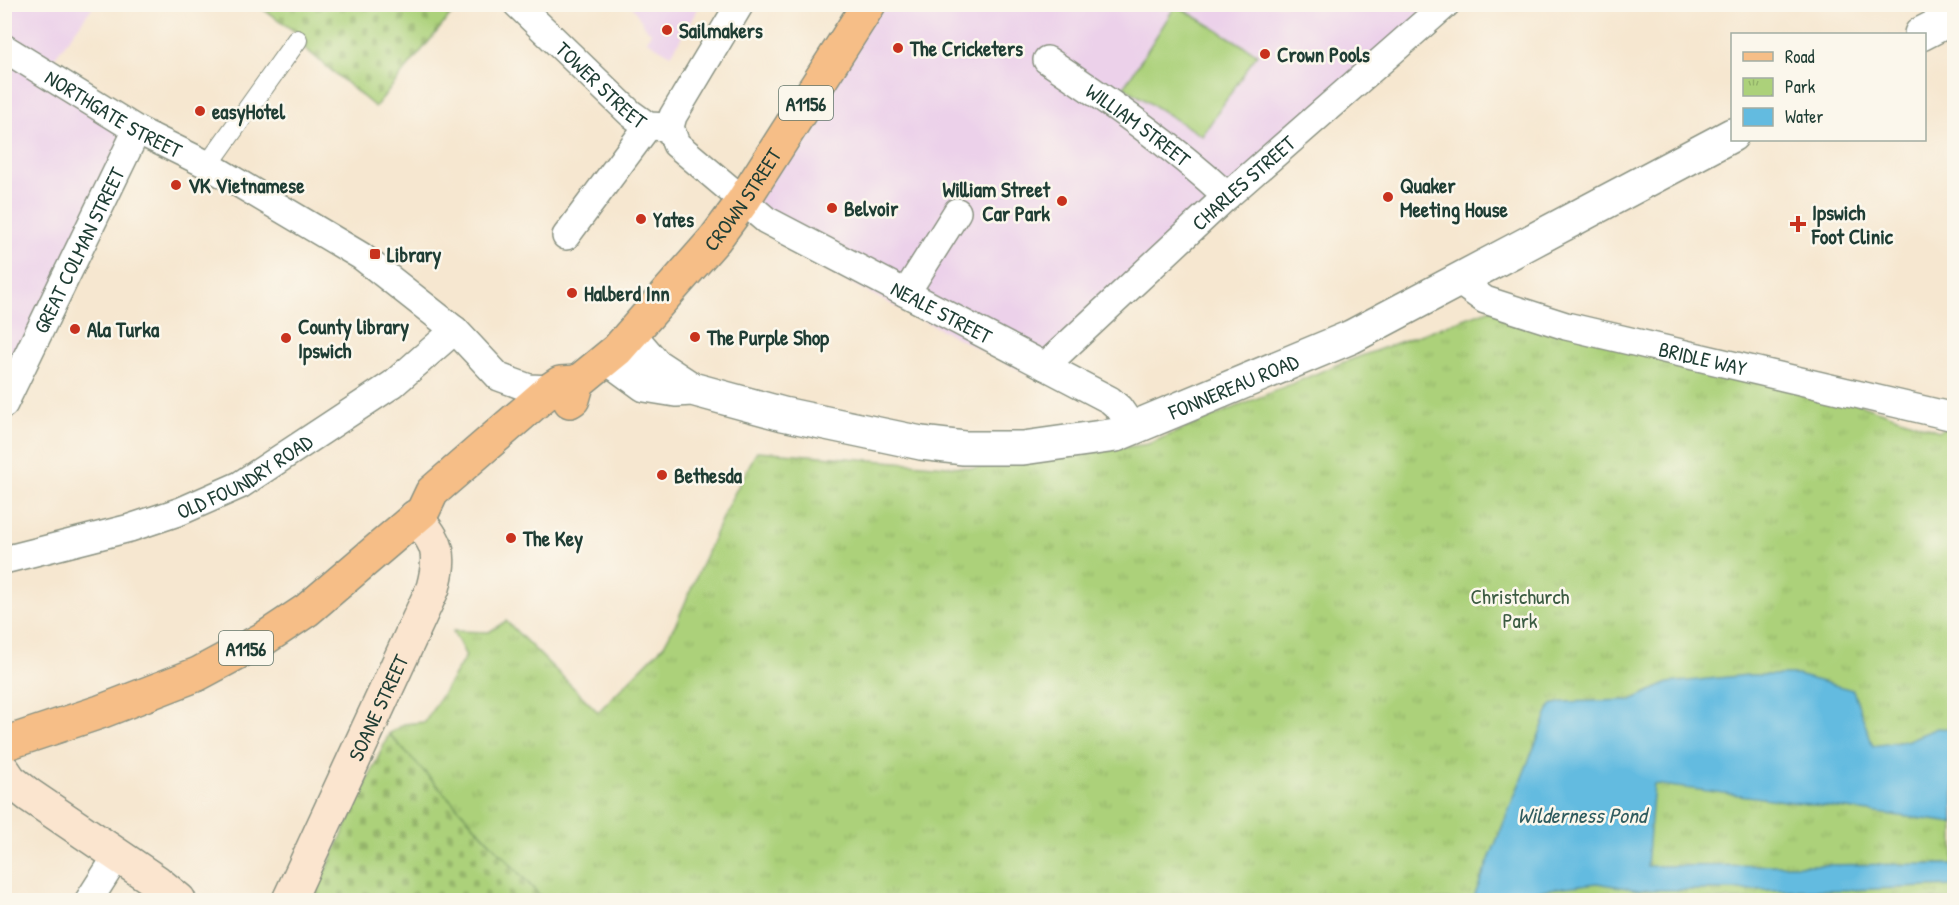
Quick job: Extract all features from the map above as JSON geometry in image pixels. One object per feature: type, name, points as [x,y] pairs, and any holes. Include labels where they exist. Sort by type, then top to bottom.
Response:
[{"type":"main road","name":"CROWN STREET","points":[[618,348],[715,239],[743,201],[869,4]]},
{"type":"main road","name":"A1156","points":[[4,744],[100,712],[198,674],[265,638],[307,610],[419,514],[440,512],[573,399],[565,386],[618,348]]},
{"type":"main road","name":"SOANE STREET","points":[[289,900],[432,588],[439,559],[435,544],[419,514]]},
{"type":"main road","points":[[4,771],[10,780],[28,795],[179,900]]},
{"type":"street","name":"TOWER STREET","points":[[517,4],[630,113],[659,126],[676,144],[743,201]]},
{"type":"street","points":[[566,236],[659,126],[673,116],[740,4]]},
{"type":"street","name":"CHARLES STREET","points":[[1045,366],[1227,196],[1446,4]]},
{"type":"street","points":[[1923,33],[1954,17]]},
{"type":"street","points":[[208,165],[297,40]]},
{"type":"street","name":"NORTHGATE STREET","points":[[4,48],[137,130],[208,165],[361,256],[455,330],[499,377],[529,388],[565,386]]},
{"type":"street","name":"WILLIAM STREET","points":[[1047,60],[1098,94],[1201,171],[1227,196]]},
{"type":"street","name":"GREAT COLMAN STREET","points":[[4,404],[137,130]]},
{"type":"street","name":"FONNEREAU ROAD","points":[[618,348],[645,385],[676,390],[692,389],[783,414],[921,442],[964,448],[1023,448],[1092,440],[1116,435],[1351,338],[1731,136]]},
{"type":"street","name":"NEALE STREET","points":[[743,201],[766,220],[1110,400],[1119,408],[1133,428]]},
{"type":"street","points":[[906,293],[957,212]]},
{"type":"street","name":"BRIDLE WAY","points":[[1457,280],[1485,300],[1566,326],[1954,417]]},
{"type":"street","name":"OLD FOUNDRY ROAD","points":[[4,560],[130,528],[181,512],[240,485],[393,384],[455,330]]},
{"type":"street","points":[[89,900],[117,856]]},
{"type":"shaded area","points":[[5,5],[94,5],[44,72],[137,130],[5,404]]},
{"type":"shaded area","name":"Sailmakers","points":[[631,5],[700,5],[671,55],[647,41],[651,32]]},
{"type":"shaded area","points":[[878,5],[1446,5],[1045,366],[1039,380],[798,256],[749,217]]},
{"type":"green space","points":[[257,5],[459,5],[375,107],[300,44],[304,38]]},
{"type":"green space","points":[[1176,5],[1257,54],[1202,136],[1124,87]]},
{"type":"green space","name":"Christchurch Park","points":[[1505,304],[1722,358],[1939,431],[1954,422],[1954,900],[544,900],[389,734],[404,724],[425,722],[466,656],[453,631],[489,632],[506,621],[598,712],[664,645],[678,619],[725,511],[757,451],[973,468],[1148,444],[1339,364]]},
{"type":"green space","points":[[389,734],[544,900],[312,900]]},
{"type":"water","name":"Wilderness Pond","points":[[1748,675],[1797,675],[1853,690],[1873,746],[1906,741],[1937,728],[1954,729],[1954,823],[1654,784],[1647,866],[1954,864],[1954,886],[1848,890],[1638,890],[1597,883],[1474,897],[1551,705],[1564,702],[1631,700],[1668,683]]},
{"type":"place","name":"Sailmakers","points":[[667,30]]},
{"type":"place","name":"The Cricketers","points":[[898,48]]},
{"type":"place","name":"Crown Pools","points":[[1265,54]]},
{"type":"place","name":"easyHotel","points":[[200,111]]},
{"type":"place","name":"VK Vietnamese","points":[[176,185]]},
{"type":"place","name":"Quaker Meeting House","points":[[1388,197]]},
{"type":"place","name":"William Street Car Park","points":[[1062,201]]},
{"type":"place","name":"Belvoir","points":[[832,208]]},
{"type":"place","name":"Yates","points":[[641,219]]},
{"type":"place","name":"Ipswich Foot Clinic","points":[[1798,224]]},
{"type":"place","name":"Library","points":[[375,254]]},
{"type":"place","name":"Halberd Inn","points":[[572,293]]},
{"type":"place","name":"Ala Turka","points":[[75,329]]},
{"type":"place","name":"The Purple Shop","points":[[695,337]]},
{"type":"place","name":"County library Ipswich","points":[[286,338]]},
{"type":"place","name":"Bethesda","points":[[662,475]]},
{"type":"place","name":"The Key","points":[[511,538]]}]
